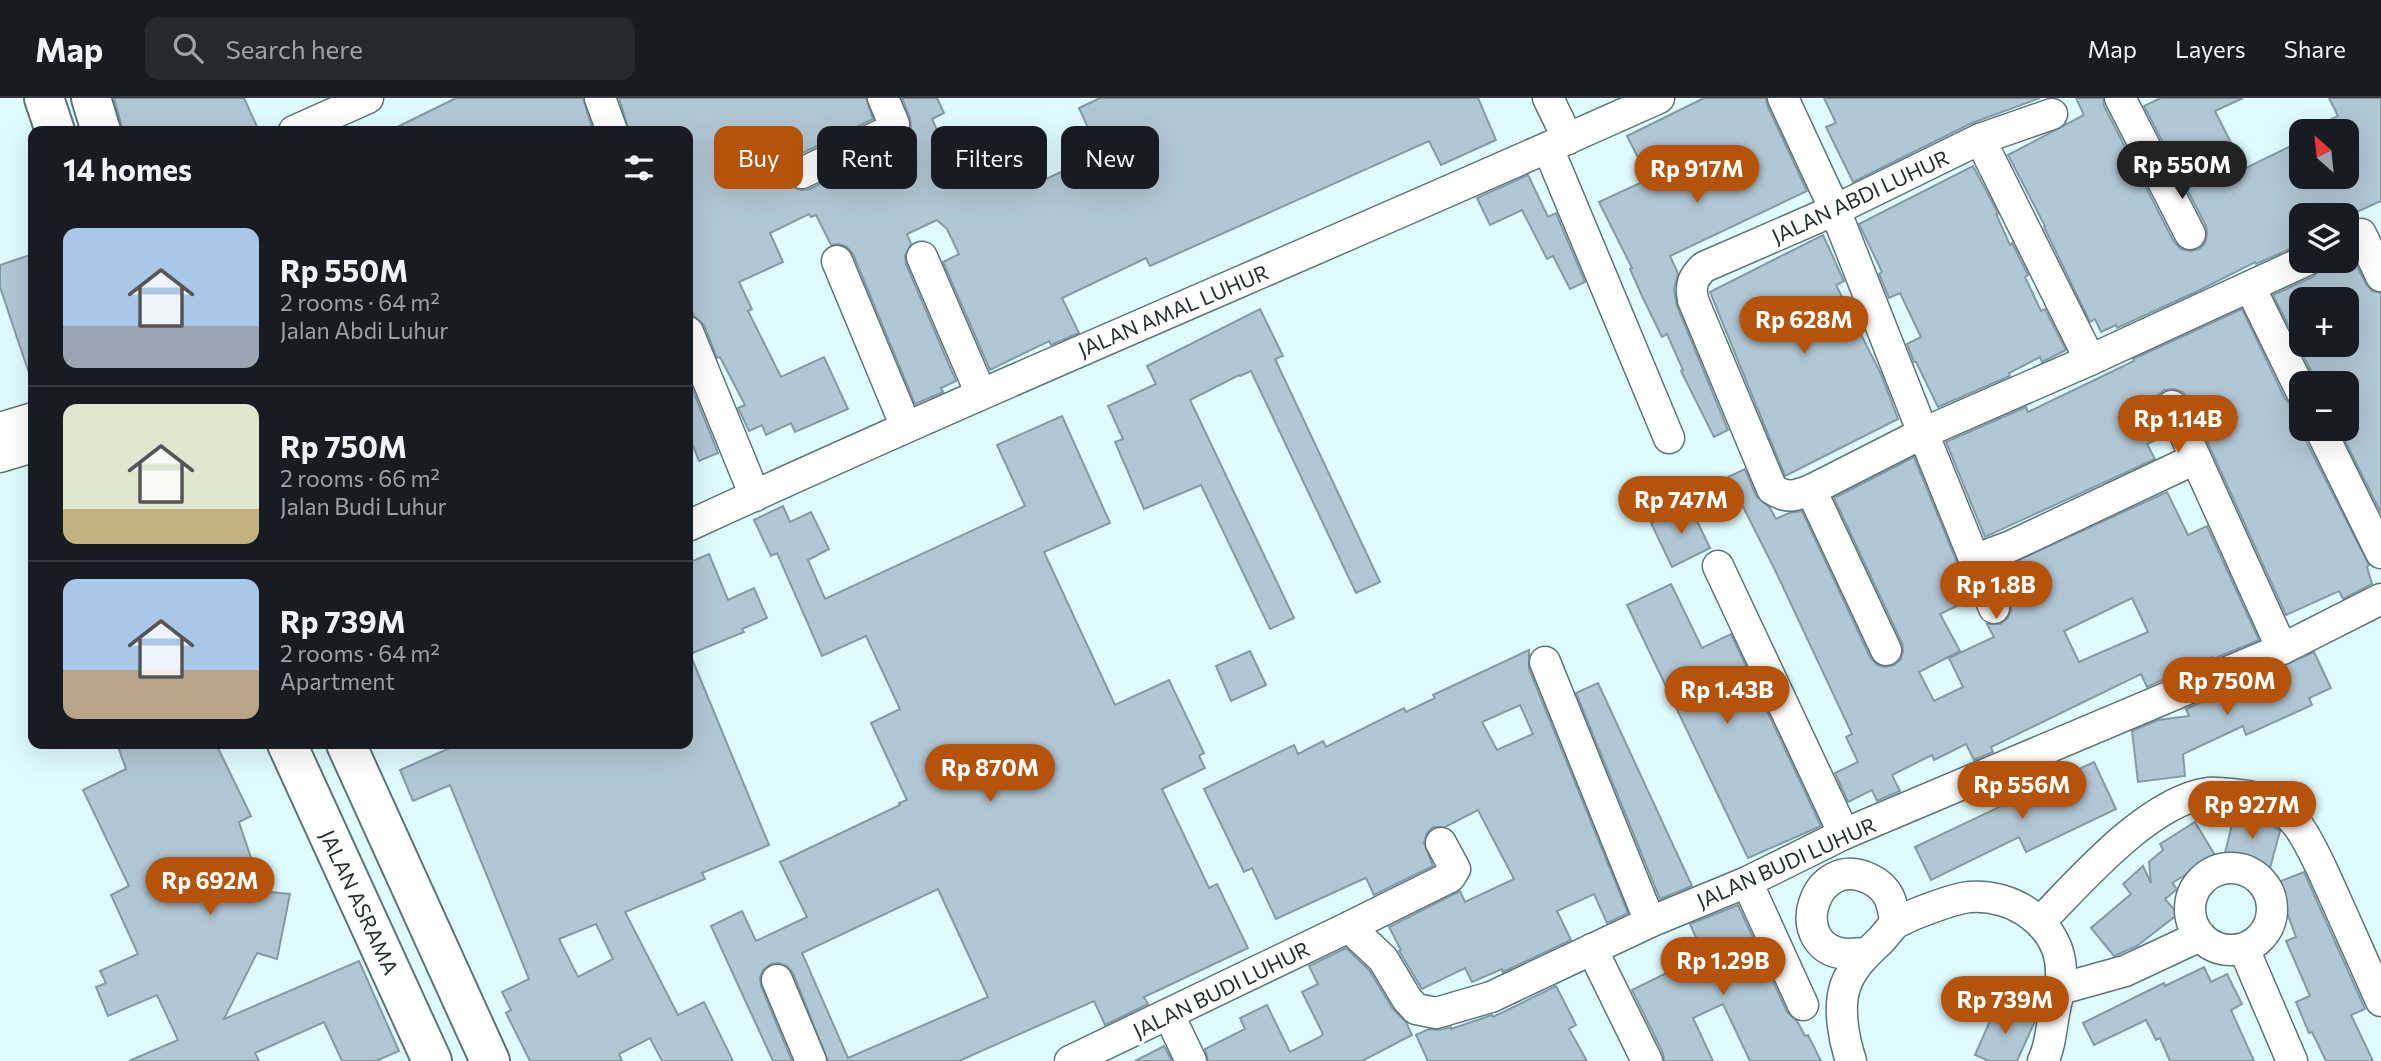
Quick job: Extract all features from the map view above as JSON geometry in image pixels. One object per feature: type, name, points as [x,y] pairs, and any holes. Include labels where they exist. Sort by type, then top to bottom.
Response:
[{"type":"highway","points":[[44,98],[53,126]]},
{"type":"highway","points":[[91,98],[99,126]]},
{"type":"highway","name":"JALAN ASRAMA","points":[[289,749],[432,1061]]},
{"type":"highway","points":[[348,749],[490,1061]]},
{"type":"street","points":[[305,126],[368,98]]},
{"type":"street","points":[[600,98],[610,126]]},
{"type":"street","points":[[803,173],[893,129],[894,124],[883,98]]},
{"type":"street","points":[[1548,98],[1558,144],[1669,438]]},
{"type":"street","name":"JALAN AMAL LUHUR","points":[[693,524],[906,427],[1659,98]]},
{"type":"street","points":[[1783,98],[1835,209],[1994,608]]},
{"type":"street","points":[[2120,98],[2190,234]]},
{"type":"street","name":"JALAN ABDI LUHUR","points":[[1811,490],[1794,497],[1772,489],[1693,300],[1690,287],[1696,274],[1704,267],[1835,209],[1980,139],[2052,114]]},
{"type":"street","points":[[1980,139],[2090,360]]},
{"type":"street","points":[[2363,234],[2381,276]]},
{"type":"street","points":[[922,257],[981,394]]},
{"type":"street","points":[[837,261],[906,427]]},
{"type":"street","points":[[1886,650],[1811,490],[1923,433],[2289,268]]},
{"type":"street","points":[[2250,286],[2291,371]]},
{"type":"street","points":[[693,344],[755,496]]},
{"type":"street","points":[[2172,405],[2282,649]]},
{"type":"street","points":[[0,457],[24,432]]},
{"type":"street","points":[[2326,441],[2381,553]]},
{"type":"street","points":[[1974,560],[2011,546],[2195,459]]},
{"type":"street","points":[[1718,566],[1844,834]]},
{"type":"street","name":"JALAN BUDI LUHUR","points":[[1070,1061],[1110,1053],[1169,1015],[1349,927],[1383,958],[1407,999],[1416,1009],[1436,1013],[1491,996],[1650,922],[1747,882],[1844,834],[2282,649],[2381,599]]},
{"type":"street","points":[[1545,662],[1650,922]]},
{"type":"street","points":[[2041,921],[2145,821],[2172,805],[2207,793],[2249,796],[2266,801],[2284,811],[2298,825],[2315,854],[2381,1001]]},
{"type":"street","points":[[1349,927],[1450,877],[1455,869],[1441,844]]},
{"type":"street","points":[[2239,869],[2258,878],[2265,886],[2272,906],[2268,928],[2254,944],[2223,950],[2213,947],[2200,936],[2189,913],[2193,891],[2208,875],[2217,870],[2239,869]]},
{"type":"street","points":[[1851,1061],[1844,1032],[1844,989],[1850,974],[1895,923],[1894,908],[1886,891],[1878,883],[1854,874],[1842,875],[1822,889],[1812,906],[1811,917],[1818,937],[1824,944],[1837,952],[1867,953]]},
{"type":"street","points":[[2011,904],[2084,877]]},
{"type":"street","points":[[1747,882],[1803,1004]]},
{"type":"street","points":[[1895,923],[1966,897],[1983,897],[2011,904],[2041,921],[2052,938],[2062,970],[2050,1059]]},
{"type":"street","points":[[2060,989],[2125,971],[2200,936]]},
{"type":"street","points":[[2244,948],[2292,1061]]},
{"type":"street","points":[[1592,949],[1647,1061]]},
{"type":"street","points":[[777,980],[811,1061]]},
{"type":"street","points":[[1169,1015],[1191,1061]]},
{"type":"building","points":[[114,98],[244,98],[257,126],[122,126]]},
{"type":"building","points":[[456,98],[583,98],[591,126],[399,126]]},
{"type":"building","points":[[619,98],[866,98],[873,119],[858,126],[817,126],[817,146],[803,153],[803,126],[714,126],[714,189],[801,190],[817,185],[817,189],[917,189],[917,126],[911,126],[902,98],[937,98],[944,113],[932,119],[935,126],[931,126],[931,189],[1047,189],[1047,179],[1061,172],[1061,189],[1159,189],[1159,126],[1087,126],[1079,108],[1100,98],[1478,98],[1496,140],[1441,165],[1429,141],[1150,266],[1146,258],[1062,298],[1079,333],[1051,345],[1049,341],[990,370],[943,262],[959,254],[947,229],[937,220],[907,234],[911,244],[905,256],[956,381],[941,388],[943,392],[915,404],[853,254],[847,247],[831,245],[816,215],[811,217],[809,214],[770,233],[783,262],[739,282],[752,309],[748,311],[781,377],[824,357],[848,409],[795,432],[791,423],[766,435],[762,425],[749,431],[738,408],[745,405],[720,357],[717,358],[704,325],[693,314],[693,126],[627,126]]},
{"type":"building","points":[[1704,98],[1766,98],[1807,191],[1670,256],[1678,273],[1674,289],[1677,306],[1728,430],[1714,437],[1681,371],[1683,370],[1667,334],[1662,337],[1599,202],[1649,179],[1627,136]]},
{"type":"building","points":[[1824,98],[2040,98],[1972,123],[1853,182],[1826,127],[1836,123]]},
{"type":"building","points":[[2076,98],[2103,98],[2104,106],[2174,242],[2181,249],[2199,249],[2205,243],[2206,226],[2144,106],[2161,98],[2243,98],[2215,111],[2244,169],[2289,147],[2289,189],[2359,189],[2359,119],[2332,119],[2338,116],[2329,98],[2381,98],[2381,201],[2359,211],[2359,203],[2289,203],[2289,249],[2256,264],[2255,262],[2117,328],[2116,325],[2101,332],[2095,319],[2090,322],[2008,155],[2084,115]]},
{"type":"building","points":[[1973,166],[1998,213],[1996,214],[2010,245],[2012,243],[2028,275],[2025,277],[2041,311],[2045,309],[2066,350],[2042,362],[2040,357],[2009,373],[2010,376],[1938,407],[1907,344],[1921,337],[1900,293],[1889,298],[1879,274],[1882,272],[1859,224]]},
{"type":"building","points":[[1528,175],[1548,217],[1556,213],[1585,282],[1570,289],[1553,256],[1547,259],[1522,210],[1490,225],[1477,198]]},
{"type":"building","points":[[1823,235],[1844,281],[1836,285],[1881,374],[1898,419],[1785,476],[1710,292]]},
{"type":"building","points":[[28,256],[28,370],[0,287],[0,265]]},
{"type":"building","points":[[2359,270],[2372,291],[2381,293],[2381,513],[2345,441],[2359,441],[2359,371],[2311,371],[2304,357],[2359,357],[2359,287],[2291,287],[2317,273],[2359,273]]},
{"type":"building","points":[[2289,288],[2289,327],[2273,295]]},
{"type":"building","points":[[1260,309],[1283,356],[1275,359],[1380,582],[1356,593],[1251,371],[1239,375],[1190,400],[1294,618],[1270,629],[1201,485],[1144,509],[1115,442],[1123,439],[1108,406],[1156,384],[1147,366]]},
{"type":"building","points":[[2242,309],[2289,403],[2289,441],[2306,441],[2369,565],[2367,567],[2372,584],[2343,599],[2339,591],[2286,615],[2188,399],[2183,392],[2174,389],[2164,390],[2158,395],[2155,404],[2166,435],[2147,444],[2155,459],[1985,537],[1946,442],[2026,407],[2028,412],[2134,361],[2133,359]]},
{"type":"building","points":[[693,390],[718,453],[699,461],[693,446]]},
{"type":"building","points":[[1062,416],[1110,523],[1044,552],[1115,705],[1169,680],[1204,753],[1199,756],[1205,768],[1162,789],[1209,888],[1217,884],[1248,948],[1144,997],[1148,1004],[1105,1025],[1094,1001],[959,1061],[828,1061],[793,973],[787,966],[771,964],[763,970],[761,986],[792,1061],[773,1061],[711,926],[742,911],[756,941],[807,917],[780,862],[907,800],[871,723],[900,709],[866,636],[822,656],[777,553],[771,556],[754,520],[783,506],[790,522],[811,512],[829,549],[808,560],[825,599],[1025,506],[997,445]],"holes":[[[938,889],[988,997],[848,1058],[802,953]]]},
{"type":"building","points":[[1914,457],[1972,599],[1940,614],[1960,651],[1919,672],[1934,701],[1963,687],[1949,658],[1994,637],[1987,624],[2000,624],[2008,618],[2010,602],[1997,570],[2167,492],[2188,535],[2207,526],[2259,640],[2213,659],[2212,657],[2147,687],[2141,674],[1991,747],[1993,752],[1974,760],[1966,744],[1934,760],[1932,755],[1892,775],[1900,791],[1877,801],[1872,790],[1848,802],[1835,773],[1858,762],[1846,737],[1852,734],[1728,477],[1745,469],[1756,496],[1770,508],[1776,519],[1802,511],[1870,657],[1877,665],[1894,665],[1901,659],[1902,643],[1834,498]],"holes":[[[2132,598],[2148,632],[2079,662],[2064,631]]]},
{"type":"building","points":[[1689,504],[1710,548],[1672,567],[1651,523]]},
{"type":"building","points":[[709,554],[728,600],[754,588],[767,618],[742,629],[744,632],[693,653],[693,561]]},
{"type":"building","points":[[1671,584],[1702,648],[1731,634],[1821,826],[1748,858],[1627,605]]},
{"type":"building","points":[[1529,650],[1529,669],[1628,913],[1607,923],[1594,894],[1557,911],[1571,940],[1503,972],[1502,969],[1472,982],[1465,968],[1422,989],[1399,951],[1401,950],[1389,927],[1460,891],[1465,902],[1514,879],[1478,810],[1445,827],[1433,827],[1427,833],[1424,843],[1433,866],[1374,895],[1366,878],[1276,919],[1252,868],[1244,872],[1204,789],[1294,745],[1298,754],[1323,741],[1326,747],[1404,708],[1406,712],[1435,698],[1433,695]],"holes":[[[1520,705],[1533,734],[1497,750],[1482,722]]]},
{"type":"building","points":[[1250,651],[1266,685],[1231,701],[1216,666]]},
{"type":"building","points":[[2314,652],[2331,688],[2309,698],[2312,705],[2246,735],[2243,726],[2183,754],[2185,776],[2138,782],[2132,731],[2158,720],[2189,716],[2186,709]]},
{"type":"building","points":[[693,661],[769,845],[702,873],[705,879],[625,912],[678,1015],[704,1002],[733,1061],[662,1061],[650,1038],[619,1054],[622,1061],[530,1061],[506,1013],[511,1010],[502,992],[529,979],[450,785],[413,801],[400,770],[448,749],[693,749]],"holes":[[[596,924],[613,959],[578,977],[559,939]]]},
{"type":"building","points":[[1598,683],[1692,886],[1660,899],[1576,693]]},
{"type":"building","points":[[119,749],[218,749],[251,816],[239,822],[257,876],[259,891],[290,894],[277,959],[257,953],[224,1019],[359,961],[399,1051],[376,1061],[342,1061],[324,1022],[255,1053],[259,1061],[129,1061],[178,1040],[157,995],[108,1016],[96,987],[106,983],[100,971],[138,954],[111,895],[129,886],[83,790],[126,769]]},
{"type":"building","points":[[2094,762],[2116,809],[2026,852],[2019,837],[1931,880],[1915,847]]},
{"type":"building","points":[[2235,812],[2258,817],[2280,831],[2270,868],[2224,857]]},
{"type":"building","points":[[2195,822],[2216,857],[2172,883],[2177,889],[2165,899],[2178,914],[2137,946],[2114,956],[2091,928],[2131,894],[2123,884],[2143,866],[2151,883],[2149,862],[2163,850],[2160,844]]},
{"type":"building","points":[[2304,872],[2365,1009],[2351,1015],[2373,1061],[2326,1061],[2312,1032],[2309,1033],[2296,1002],[2310,996],[2286,941],[2296,937],[2276,883]]},
{"type":"building","points":[[1738,905],[1787,1012],[1797,1021],[1805,1036],[1808,1035],[1821,1061],[1750,1061],[1723,1004],[1693,1018],[1713,1061],[1664,1061],[1663,1053],[1632,990],[1683,965],[1679,956],[1700,946],[1690,924]]},
{"type":"building","points":[[1346,948],[1369,970],[1392,1008],[1406,1022],[1412,1035],[1362,1061],[1208,1061],[1205,1049],[1245,1029],[1240,1018],[1267,1005],[1290,1052],[1320,1037],[1323,1034],[1302,992],[1318,984],[1309,966]]},
{"type":"building","points":[[2204,967],[2211,982],[2227,974],[2242,1004],[2231,1010],[2254,1061],[2170,1061],[2160,1038],[2156,1040],[2146,1020],[2094,1045],[2083,1023],[2164,983],[2165,986]]},
{"type":"building","points":[[1556,986],[1576,1025],[1569,1029],[1587,1061],[1428,1061],[1416,1035],[1429,1029],[1451,1029],[1492,1015],[1493,1017]]},
{"type":"building","points":[[1997,1005],[2035,1021],[2017,1061],[1989,1061],[1975,1055]]},
{"type":"building","points":[[1164,1046],[1172,1061],[1135,1061]]}]
